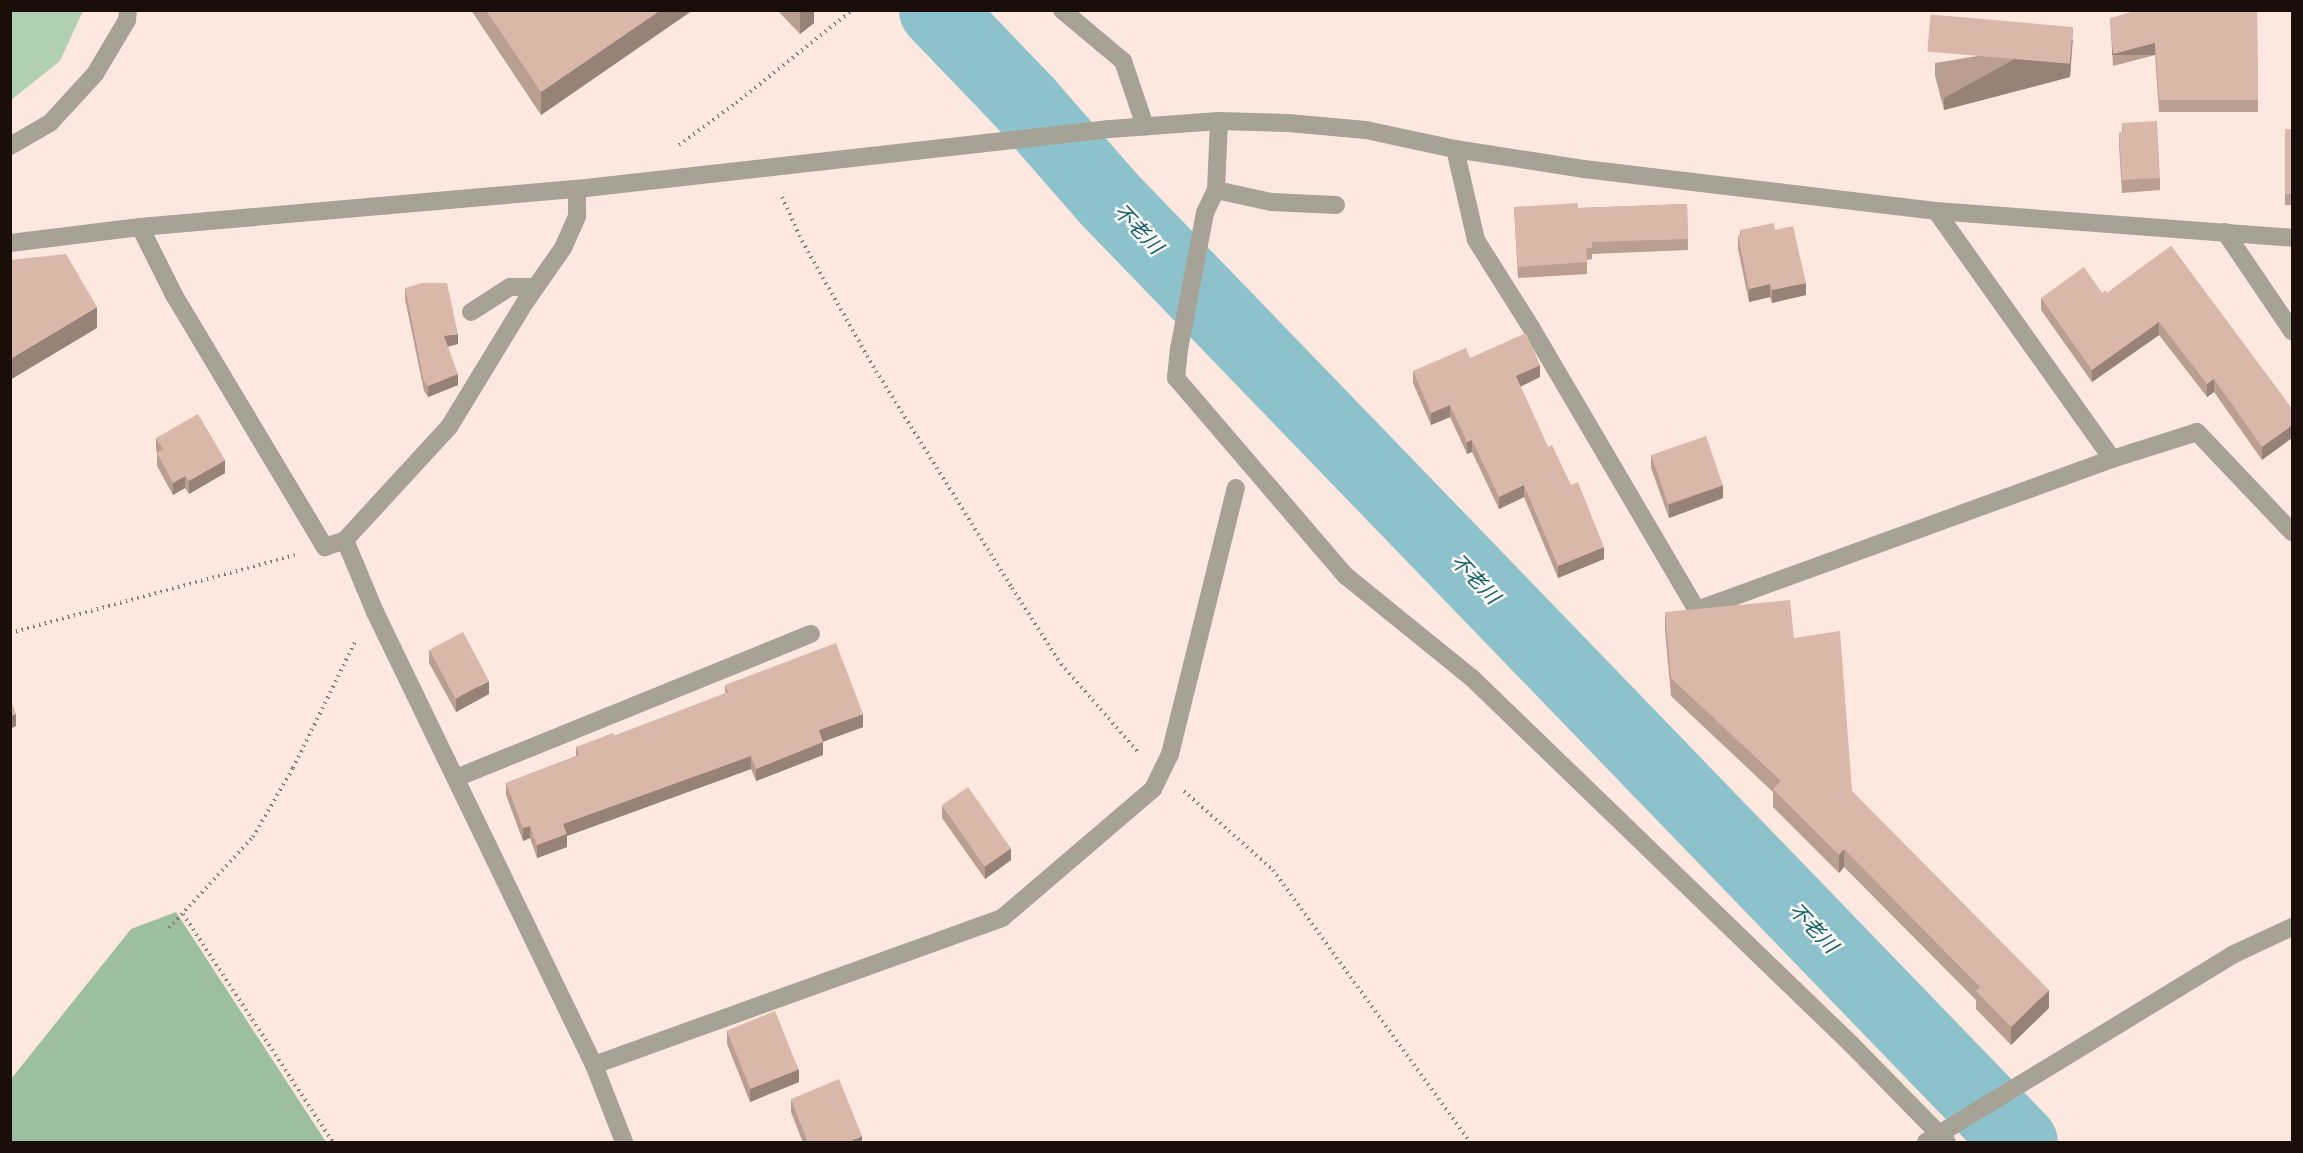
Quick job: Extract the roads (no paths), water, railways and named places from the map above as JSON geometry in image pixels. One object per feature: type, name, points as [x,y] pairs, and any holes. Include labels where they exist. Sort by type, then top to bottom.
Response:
[{"type":"street","points":[[10,146],[50,123],[95,74],[127,20],[128,10]]},
{"type":"street","points":[[1062,10],[1123,62],[1145,126]]},
{"type":"street","points":[[1219,121],[1216,190],[1205,213],[1179,349],[1176,378],[1346,576],[1472,678],[1851,1044],[1937,1140],[2101,1034],[2232,955],[2292,927]]},
{"type":"street","points":[[10,243],[140,227],[577,189],[1110,129],[1219,121],[1288,123],[1366,130],[1455,149],[1584,169],[1936,211],[2292,238]]},
{"type":"street","points":[[1455,149],[1476,240],[1532,329],[1696,610],[2112,459],[2197,432],[2292,532]]},
{"type":"street","points":[[140,227],[174,295],[325,547],[345,540],[448,427],[563,248],[577,216],[577,189]]},
{"type":"street","points":[[1216,190],[1270,202],[1336,205]]},
{"type":"street","points":[[1936,211],[2112,459]]},
{"type":"street","points":[[2225,232],[2292,331]]},
{"type":"street","points":[[471,312],[510,287],[536,287]]},
{"type":"street","points":[[594,1065],[1002,918],[1153,789],[1170,754],[1236,488]]},
{"type":"street","points":[[345,540],[375,612],[594,1065],[624,1143]]},
{"type":"street","points":[[456,778],[811,634]]},
{"type":"waterway","name":"不老川","points":[[936,10],[1026,104],[1107,197],[2020,1142]]}]
